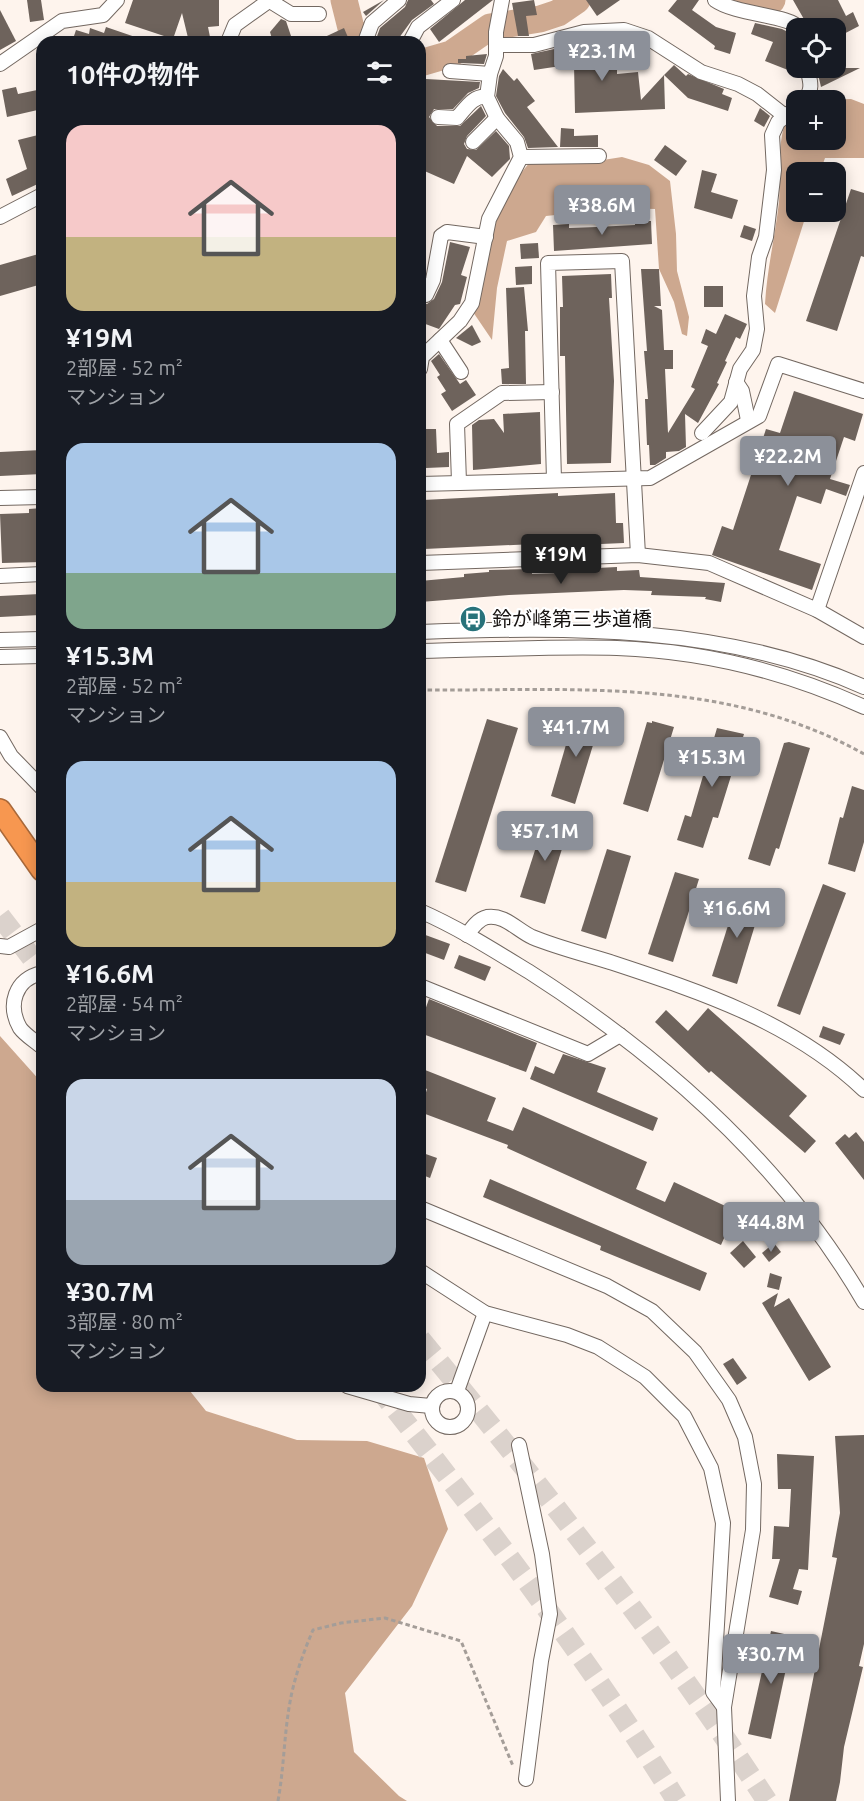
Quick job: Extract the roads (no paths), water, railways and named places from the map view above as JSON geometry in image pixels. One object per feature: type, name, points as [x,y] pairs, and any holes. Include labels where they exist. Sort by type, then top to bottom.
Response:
[{"type":"highway","points":[[0,810],[36,861]]},
{"type":"street","points":[[39,36],[62,21],[103,15],[117,0]]},
{"type":"street","points":[[230,36],[235,25],[270,0],[291,14],[319,14]]},
{"type":"street","points":[[367,36],[372,23],[399,0]]},
{"type":"street","points":[[413,36],[418,27],[453,0]]},
{"type":"street","points":[[426,349],[428,352],[460,321],[472,303],[489,219],[521,157],[517,142],[497,118],[487,97],[490,74],[496,56],[496,32],[502,0]]},
{"type":"street","points":[[714,0],[745,13],[786,19]]},
{"type":"street","points":[[496,32],[534,45],[584,32],[624,30],[648,38],[701,72],[738,84],[786,109]]},
{"type":"street","points":[[0,62],[36,38]]},
{"type":"street","points":[[450,71],[490,74]]},
{"type":"street","points":[[438,117],[457,118],[471,102],[480,96],[487,97]]},
{"type":"street","points":[[702,433],[731,402],[740,369],[753,350],[757,329],[754,296],[759,257],[766,237],[774,170],[772,135],[778,122],[786,116]]},
{"type":"street","points":[[473,142],[497,118]]},
{"type":"street","points":[[521,157],[599,156]]},
{"type":"street","points":[[0,217],[36,198]]},
{"type":"street","points":[[426,295],[433,280],[441,236],[447,232],[486,237]]},
{"type":"street","points":[[554,480],[548,263],[622,261],[638,555]]},
{"type":"street","points":[[440,340],[461,372]]},
{"type":"street","points":[[426,484],[650,478],[748,420],[759,416],[778,364],[864,391]]},
{"type":"street","points":[[736,382],[742,391],[748,420]]},
{"type":"street","points":[[459,482],[457,424],[502,393],[552,392]]},
{"type":"street","points":[[817,610],[864,473]]},
{"type":"street","points":[[0,498],[36,497]]},
{"type":"street","points":[[426,563],[638,555],[709,563],[817,610],[864,637]]},
{"type":"street","points":[[0,576],[36,574]]},
{"type":"street","points":[[426,632],[614,632],[678,637],[746,648],[827,670],[864,687]]},
{"type":"street","points":[[0,640],[36,639]]},
{"type":"street","points":[[426,651],[617,648],[672,653],[739,663],[823,688],[864,707]]},
{"type":"street","points":[[0,657],[36,656]]},
{"type":"street","points":[[0,737],[11,756],[36,782]]},
{"type":"street","points":[[426,914],[467,935],[581,1005],[690,1093],[745,1147],[792,1200],[851,1280],[864,1302]]},
{"type":"street","points":[[467,935],[479,920],[488,917],[506,920],[530,936],[692,989],[756,1016],[803,1042],[842,1069],[864,1090]]},
{"type":"street","points":[[0,946],[9,947],[36,932]]},
{"type":"street","points":[[36,974],[30,975],[17,989],[12,1007],[21,1030],[36,1042]]},
{"type":"street","points":[[426,988],[588,1054],[620,1035]]},
{"type":"street","points":[[426,1211],[607,1286],[652,1311],[695,1352],[729,1400],[745,1437],[754,1495],[753,1530],[724,1707],[728,1801]]},
{"type":"street","points":[[426,1275],[485,1313],[567,1335],[598,1347],[645,1377],[684,1416],[711,1468],[723,1523],[712,1692],[724,1707]]},
{"type":"street","points":[[457,1391],[485,1313]]},
{"type":"street","points":[[457,1391],[467,1400],[469,1411],[461,1426],[447,1428],[434,1419],[431,1406],[441,1392],[457,1391]]},
{"type":"street","points":[[368,1392],[409,1404],[431,1406]]},
{"type":"street","points":[[519,1445],[542,1554],[550,1614],[541,1661],[526,1779]]},
{"type":"waterway","points":[[344,0],[351,28],[358,36]]},
{"type":"waterway","points":[[426,61],[451,54],[490,27],[540,19],[558,13],[577,0]]},
{"type":"waterway","points":[[741,0],[750,3],[772,0]]},
{"type":"tunnel","points":[[0,916],[36,963]]},
{"type":"tunnel","points":[[426,1346],[600,1565],[686,1682],[767,1801]]},
{"type":"tunnel","points":[[382,1392],[533,1589],[607,1694],[677,1801]]},
{"type":"place","name":"鈴が峰第三歩道橋","points":[[473,619]]}]
